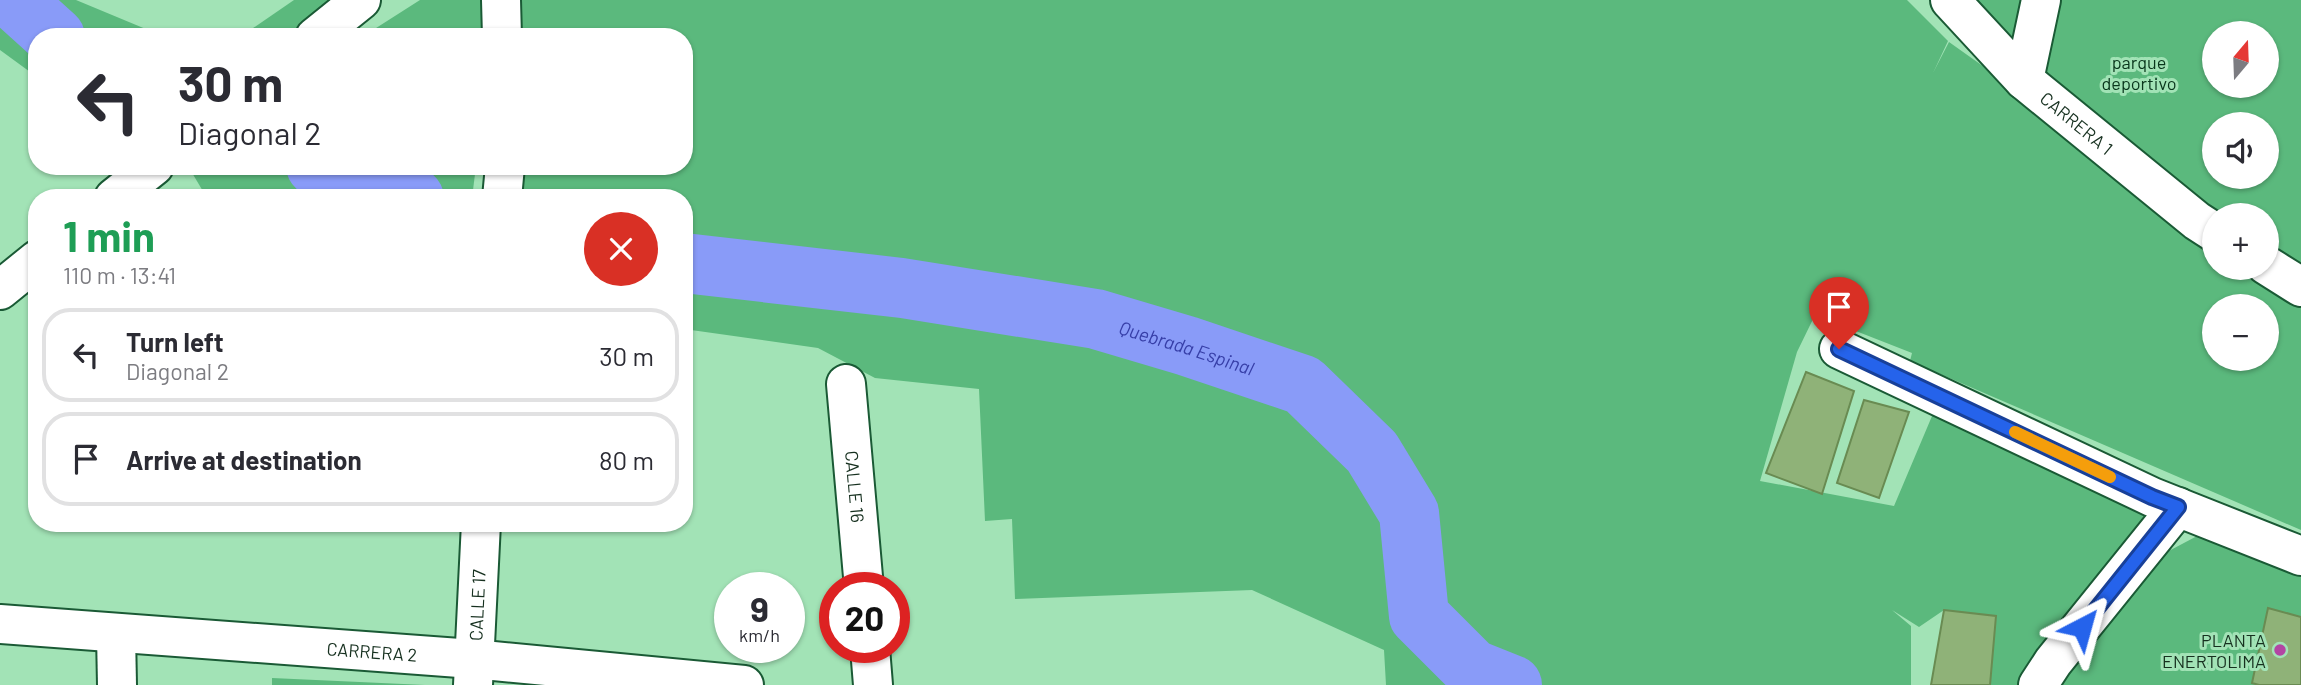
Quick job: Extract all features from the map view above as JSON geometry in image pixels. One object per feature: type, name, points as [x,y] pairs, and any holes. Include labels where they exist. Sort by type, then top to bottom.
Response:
[{"type":"street","points":[[326,28],[361,0]]},
{"type":"street","points":[[501,0],[502,28]]},
{"type":"street","name":"CARRERA 1","points":[[1950,0],[2024,80],[2082,130],[2202,224]]},
{"type":"street","points":[[2024,80],[2041,0]]},
{"type":"street","points":[[125,189],[143,175]]},
{"type":"street","points":[[0,290],[28,267]]},
{"type":"street","points":[[2279,273],[2301,287]]},
{"type":"street","points":[[1839,349],[2152,497],[2301,556]]},
{"type":"street","name":"CALLE 16","points":[[846,384],[863,572]]},
{"type":"street","points":[[2038,685],[2053,662],[2178,507]]},
{"type":"street","name":"CALLE 17","points":[[473,672],[481,532]]},
{"type":"street","name":"CARRERA 2","points":[[0,624],[473,672],[744,685]]},
{"type":"street","points":[[116,634],[117,685]]},
{"type":"street","points":[[871,663],[873,685]]},
{"type":"green space","points":[[0,0],[76,0],[143,28],[28,28],[28,70],[0,50]]},
{"type":"green space","points":[[294,0],[336,0],[299,28],[253,28]]},
{"type":"green space","points":[[420,0],[488,0],[486,28],[376,28]]},
{"type":"green space","points":[[515,0],[1907,0],[1948,41],[1933,73],[1949,42],[2018,91],[2015,100],[2019,92],[2202,233],[2202,280],[2270,280],[2301,300],[2301,530],[1910,361],[1912,353],[1815,315],[1797,352],[1760,481],[1894,506],[1935,409],[2159,510],[2024,685],[1990,685],[1996,616],[1944,610],[1919,627],[1892,610],[1911,626],[1911,685],[1386,685],[1384,650],[1252,590],[1015,599],[1012,519],[985,521],[979,389],[875,378],[818,348],[693,330],[693,189],[520,189],[519,175],[693,175],[693,28],[516,28]]},
{"type":"green space","points":[[1973,0],[2030,0],[2024,55]]},
{"type":"green space","name":"parque deportivo","points":[[2050,0],[2301,0],[2301,268],[2279,255],[2279,203],[2202,203],[2202,206],[2030,84]]},
{"type":"green space","points":[[193,175],[475,175],[473,189],[202,189]]},
{"type":"green space","points":[[2199,535],[2301,573],[2301,685],[2055,685],[2165,553]]},
{"type":"green space","points":[[272,678],[425,685],[272,685]]},
{"type":"building","points":[[1806,372],[1854,391],[1822,494],[1766,473]]},
{"type":"building","points":[[1864,400],[1909,412],[1879,498],[1837,483]]},
{"type":"building","name":"PLANTA ENERTOLIMA","points":[[2268,608],[2301,617],[2301,685],[2252,683]]},
{"type":"building","points":[[1944,610],[1996,616],[1990,685],[1931,685]]},
{"type":"waterway","name":"Quebrada Espinal","points":[[14,0],[45,28]]},
{"type":"waterway","name":"Quebrada Espinal","points":[[344,175],[386,189]]},
{"type":"waterway","name":"Quebrada Espinal","points":[[693,264],[902,288],[1096,319],[1303,385],[1372,452],[1409,513],[1419,616],[1472,669],[1512,685]]},
{"type":"slow traffic","points":[[2015,432],[2110,477]]},
{"type":"place","name":"PLANTA ENERTOLIMA","points":[[2280,650]]},
{"type":"route","points":[[1839,349],[2178,507],[2082,627]]}]
